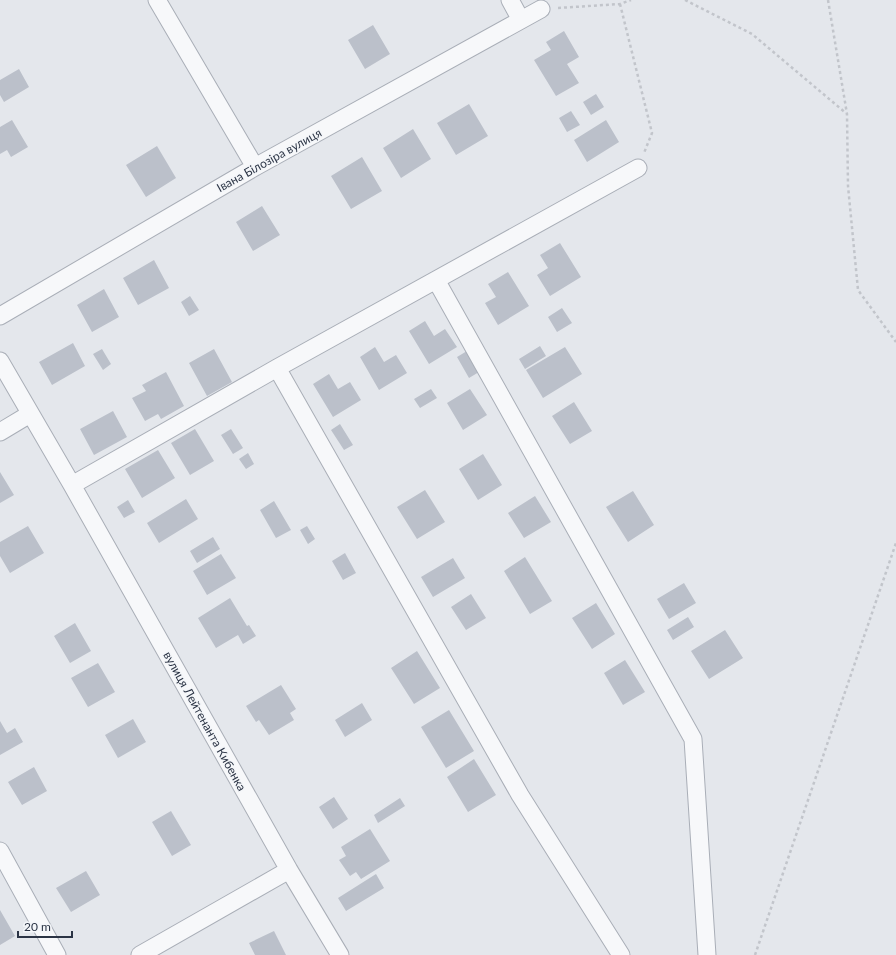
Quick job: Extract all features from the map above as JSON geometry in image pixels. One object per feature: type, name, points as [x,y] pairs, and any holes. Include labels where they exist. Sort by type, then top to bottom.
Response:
[{"type":"street","points":[[157,0],[255,167]]},
{"type":"street","points":[[510,0],[521,20]]},
{"type":"street","name":"Івана Білозіра вулиця","points":[[0,316],[255,167],[541,9]]},
{"type":"street","points":[[72,485],[277,368],[638,168]]},
{"type":"street","points":[[436,280],[694,739],[707,955]]},
{"type":"street","points":[[0,362],[30,414],[0,432]]},
{"type":"street","points":[[277,368],[520,795],[621,955]]},
{"type":"street","name":"вулиця Лейтенанта Кибенка","points":[[30,414],[72,485],[289,870],[340,955]]},
{"type":"street","points":[[0,851],[57,955]]},
{"type":"street","points":[[140,955],[289,870]]},
{"type":"path","points":[[541,9],[620,4],[631,0]]},
{"type":"path","points":[[685,0],[752,34],[847,114]]},
{"type":"path","points":[[828,0],[847,114],[848,186],[858,290],[896,342]]},
{"type":"path","points":[[620,4],[652,133],[638,168]]},
{"type":"path","points":[[755,955],[896,543]]},
{"type":"building","points":[[373,25],[390,54],[365,69],[348,40]]},
{"type":"building","points":[[564,31],[579,57],[567,64],[579,83],[556,96],[534,60],[551,50],[546,42]]},
{"type":"building","points":[[19,69],[29,87],[4,102],[0,95],[0,80]]},
{"type":"building","points":[[596,94],[604,107],[591,115],[583,102]]},
{"type":"building","points":[[469,104],[488,136],[456,155],[437,123]]},
{"type":"building","points":[[571,111],[580,125],[567,132],[559,118]]},
{"type":"building","points":[[12,120],[28,147],[11,157],[7,150],[0,154],[0,127]]},
{"type":"building","points":[[606,120],[619,142],[587,162],[574,140]]},
{"type":"building","points":[[413,129],[431,159],[401,178],[383,148]]},
{"type":"building","points":[[157,146],[176,178],[146,197],[126,165]]},
{"type":"building","points":[[362,157],[382,191],[351,209],[331,176]]},
{"type":"building","points":[[262,206],[280,235],[253,251],[236,222]]},
{"type":"building","points":[[560,243],[581,277],[550,296],[537,275],[548,268],[540,255]]},
{"type":"building","points":[[154,260],[169,288],[138,305],[123,278]]},
{"type":"building","points":[[508,272],[529,306],[498,325],[485,303],[496,297],[488,284]]},
{"type":"building","points":[[104,289],[119,317],[92,332],[77,305]]},
{"type":"building","points":[[190,296],[199,310],[189,316],[181,302]]},
{"type":"building","points":[[562,308],[572,323],[557,332],[548,317]]},
{"type":"building","points":[[425,321],[434,336],[445,329],[457,347],[429,364],[409,331]]},
{"type":"building","points":[[73,343],[85,366],[52,385],[39,362]]},
{"type":"building","points":[[540,346],[546,356],[525,369],[519,359]]},
{"type":"building","points":[[375,347],[384,362],[396,355],[407,373],[379,390],[360,357]]},
{"type":"building","points":[[565,347],[582,374],[543,398],[526,370]]},
{"type":"building","points":[[102,349],[111,364],[103,370],[93,354]]},
{"type":"building","points":[[214,349],[232,382],[207,396],[189,363]]},
{"type":"building","points":[[467,351],[479,372],[469,378],[457,357]]},
{"type":"building","points":[[166,372],[184,406],[161,419],[158,414],[145,421],[132,398],[146,391],[142,385]]},
{"type":"building","points":[[329,374],[338,389],[350,382],[361,400],[333,417],[313,384]]},
{"type":"building","points":[[431,389],[437,398],[420,408],[414,399]]},
{"type":"building","points":[[470,389],[487,415],[463,430],[447,403]]},
{"type":"building","points":[[574,402],[592,431],[570,444],[552,416]]},
{"type":"building","points":[[113,411],[127,437],[94,455],[80,429]]},
{"type":"building","points":[[340,424],[353,445],[344,450],[331,430]]},
{"type":"building","points":[[195,429],[214,461],[190,475],[171,443]]},
{"type":"building","points":[[231,429],[243,448],[233,454],[221,435]]},
{"type":"building","points":[[158,450],[175,478],[142,498],[125,469]]},
{"type":"building","points":[[248,453],[254,464],[246,469],[239,459]]},
{"type":"building","points":[[483,454],[502,485],[478,500],[459,469]]},
{"type":"building","points":[[0,472],[14,495],[0,503]]},
{"type":"building","points":[[425,490],[445,522],[417,539],[397,507]]},
{"type":"building","points":[[633,491],[654,525],[628,542],[606,507]]},
{"type":"building","points":[[535,496],[551,522],[524,538],[508,513]]},
{"type":"building","points":[[186,499],[198,519],[159,543],[147,523]]},
{"type":"building","points":[[128,500],[135,512],[124,518],[117,507]]},
{"type":"building","points":[[274,501],[291,530],[276,538],[260,510]]},
{"type":"building","points":[[28,526],[44,553],[10,573],[0,556],[0,542]]},
{"type":"building","points":[[307,526],[315,539],[308,544],[300,530]]},
{"type":"building","points":[[213,537],[220,549],[197,563],[190,551]]},
{"type":"building","points":[[345,553],[356,573],[343,580],[332,561]]},
{"type":"building","points":[[221,554],[236,578],[207,595],[193,571]]},
{"type":"building","points":[[525,557],[552,601],[530,614],[504,571]]},
{"type":"building","points":[[453,558],[465,578],[433,597],[421,577]]},
{"type":"building","points":[[684,583],[696,603],[669,619],[657,599]]},
{"type":"building","points":[[471,594],[486,618],[466,630],[451,607]]},
{"type":"building","points":[[230,598],[247,626],[249,625],[256,636],[243,644],[238,635],[216,648],[198,618]]},
{"type":"building","points":[[596,603],[615,634],[592,649],[572,618]]},
{"type":"building","points":[[688,617],[694,627],[673,640],[667,630]]},
{"type":"building","points":[[75,623],[91,651],[70,663],[54,636]]},
{"type":"building","points":[[725,630],[743,658],[709,679],[691,651]]},
{"type":"building","points":[[417,651],[440,688],[414,704],[391,668]]},
{"type":"building","points":[[625,660],[645,692],[623,705],[604,673]]},
{"type":"building","points":[[98,663],[115,692],[88,707],[71,678]]},
{"type":"building","points":[[281,685],[296,709],[290,713],[294,720],[269,735],[259,720],[256,722],[246,706]]},
{"type":"building","points":[[362,703],[372,720],[345,737],[335,720]]},
{"type":"building","points":[[449,710],[474,751],[446,768],[421,727]]},
{"type":"building","points":[[133,719],[146,742],[118,758],[105,735]]},
{"type":"building","points":[[0,721],[7,733],[15,728],[23,742],[0,755]]},
{"type":"building","points":[[474,759],[496,795],[468,812],[447,777]]},
{"type":"building","points":[[34,767],[47,791],[22,805],[8,782]]},
{"type":"building","points":[[334,797],[348,819],[333,829],[319,807]]},
{"type":"building","points":[[400,798],[405,806],[378,823],[374,815]]},
{"type":"building","points":[[171,811],[191,845],[172,856],[152,822]]},
{"type":"building","points":[[370,829],[390,861],[361,879],[356,872],[350,876],[339,860],[346,856],[341,847]]},
{"type":"building","points":[[86,871],[100,895],[71,912],[56,888]]},
{"type":"building","points":[[376,874],[384,888],[346,911],[338,898]]},
{"type":"building","points":[[0,910],[15,936],[0,945]]},
{"type":"building","points":[[274,931],[286,955],[255,955],[249,943]]}]
